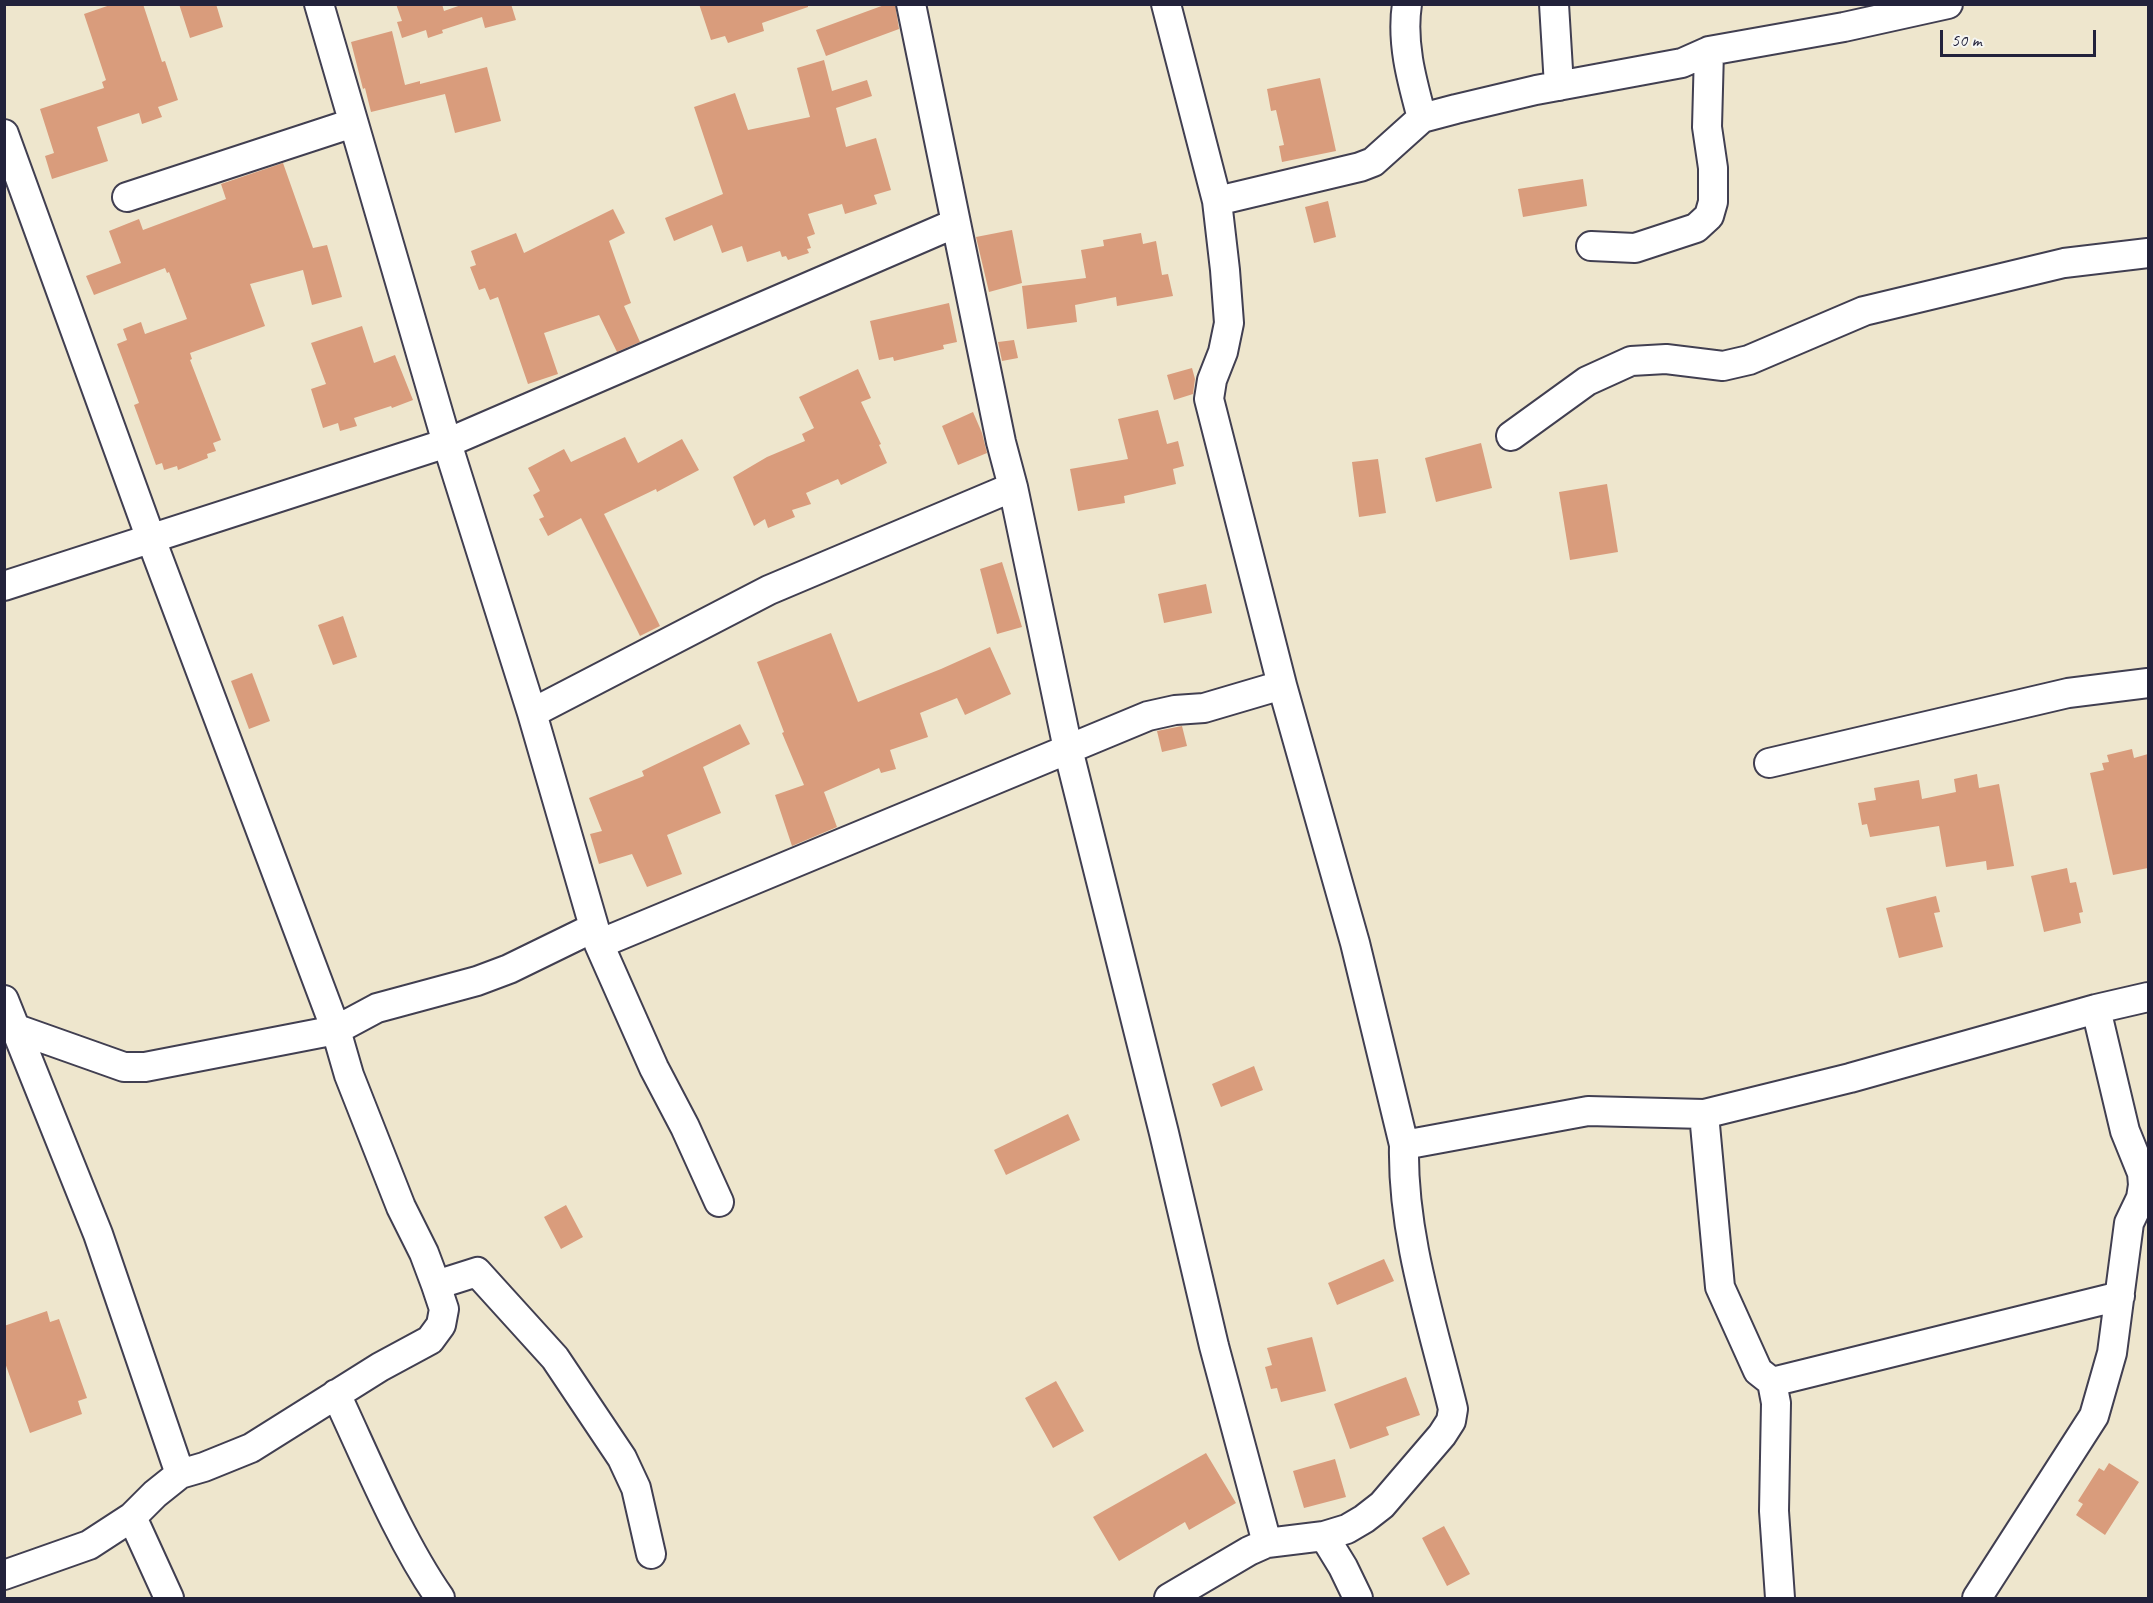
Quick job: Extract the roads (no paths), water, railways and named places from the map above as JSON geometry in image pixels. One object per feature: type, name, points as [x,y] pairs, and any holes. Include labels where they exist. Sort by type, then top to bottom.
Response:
[{"type":"street","points":[[319,4],[447,443],[532,713],[596,936],[654,1068],[685,1127],[719,1202]]},
{"type":"street","points":[[911,4],[1001,442],[1013,487],[1068,749],[1164,1133],[1214,1346],[1267,1543]]},
{"type":"street","points":[[1167,4],[1217,201],[1228,323],[1223,352],[1212,380],[1209,399],[1282,685],[1355,943],[1404,1145],[1404,1174],[1417,1266],[1453,1409],[1451,1421],[1442,1435],[1382,1505],[1364,1519],[1347,1529],[1324,1536],[1267,1543],[1249,1551],[1169,1599]]},
{"type":"street","points":[[1407,4],[1404,25],[1412,79],[1422,118]]},
{"type":"street","points":[[1554,4],[1559,86]]},
{"type":"street","points":[[1217,201],[1373,162],[1422,118],[1513,95],[1682,63],[1709,51],[1844,27],[1880,11],[1948,4]]},
{"type":"street","points":[[1591,246],[1635,248],[1696,228],[1709,216],[1713,202],[1713,168],[1707,127],[1709,51]]},
{"type":"street","points":[[127,197],[353,123]]},
{"type":"street","points":[[4,134],[151,538],[336,1030],[348,1075],[401,1207],[424,1253],[444,1309],[441,1325],[430,1340],[380,1367],[251,1448],[180,1474],[132,1517],[89,1545],[4,1575]]},
{"type":"street","points":[[4,586],[447,443],[956,223]]},
{"type":"street","points":[[1511,436],[1587,381],[1631,361],[1666,360],[1723,366],[1789,345],[1864,311],[2064,263],[2148,253]]},
{"type":"street","points":[[532,713],[769,590],[1013,487]]},
{"type":"street","points":[[1769,763],[2068,693],[2148,684]]},
{"type":"street","points":[[14,1028],[124,1067],[145,1067],[336,1030],[377,1008],[477,981],[596,936],[1148,716],[1174,710],[1204,708],[1282,685]]},
{"type":"street","points":[[1404,1145],[1588,1112],[1704,1114],[1850,1078],[2096,1009],[2148,997]]},
{"type":"street","points":[[4,1000],[98,1234],[180,1474]]},
{"type":"street","points":[[1977,1599],[2094,1416],[2112,1353],[2129,1223],[2141,1198],[2143,1185],[2142,1173],[2125,1131],[2096,1009]]},
{"type":"street","points":[[1704,1114],[1720,1287],[1758,1371],[1772,1382],[1776,1403],[1774,1511],[1780,1599]]},
{"type":"street","points":[[436,1285],[477,1272],[555,1358],[622,1458],[636,1488],[651,1554]]},
{"type":"street","points":[[1772,1382],[2120,1296]]},
{"type":"street","points":[[336,1394],[392,1513],[440,1599]]},
{"type":"street","points":[[132,1517],[169,1599]]},
{"type":"street","points":[[1324,1536],[1343,1566],[1358,1599]]}]
